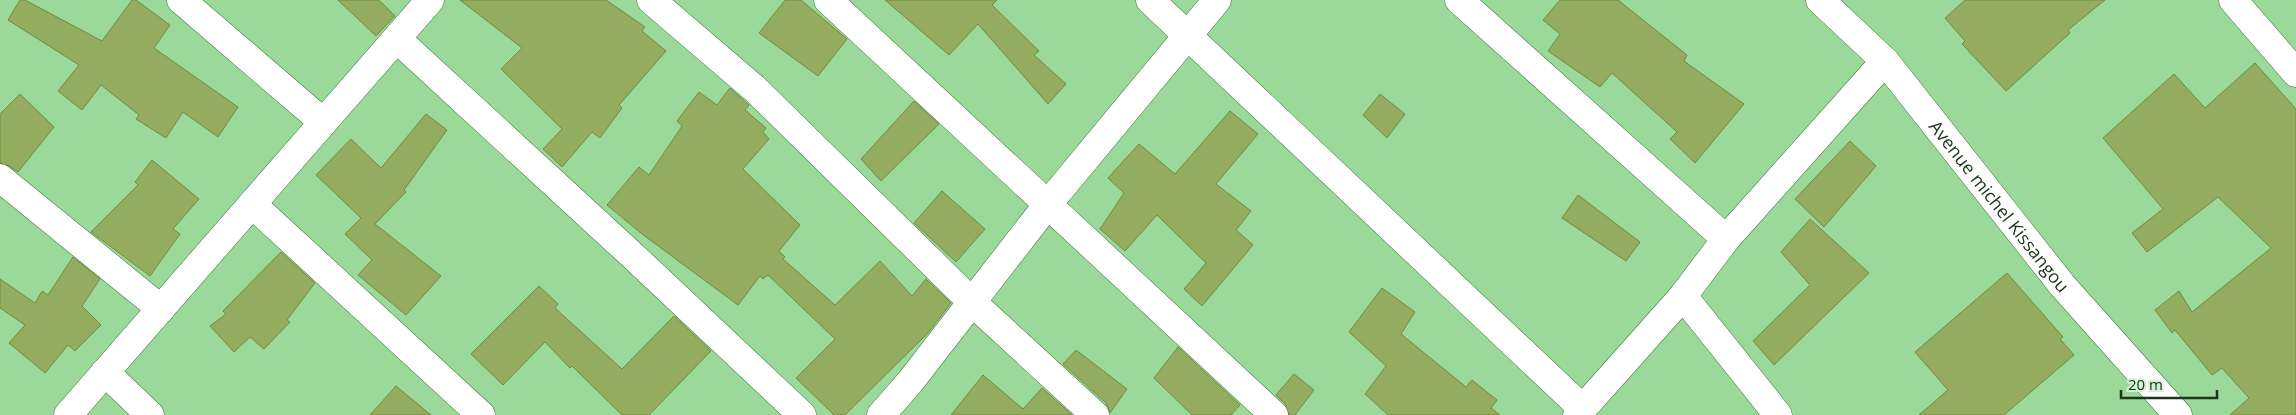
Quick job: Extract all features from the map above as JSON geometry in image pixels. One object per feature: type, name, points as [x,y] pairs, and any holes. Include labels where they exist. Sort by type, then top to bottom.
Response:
[{"type":"street","points":[[181,0],[323,122]]},
{"type":"street","points":[[68,415],[430,0]]},
{"type":"street","points":[[651,0],[755,89],[972,302],[1095,415]]},
{"type":"street","points":[[828,0],[1274,415]]},
{"type":"street","points":[[1150,0],[1580,412],[1683,296],[1726,239],[1885,61]]},
{"type":"street","points":[[880,415],[910,382],[1048,204],[1217,0]]},
{"type":"street","points":[[1459,0],[1726,239]]},
{"type":"street","name":"Avenue michel Kissangou","points":[[1820,0],[1885,61],[2062,285],[2178,415]]},
{"type":"street","points":[[2233,0],[2296,73]]},
{"type":"street","points":[[397,39],[632,255],[802,415]]},
{"type":"street","points":[[0,178],[161,309]]},
{"type":"street","points":[[252,204],[481,415]]},
{"type":"street","points":[[1683,296],[1778,415]]},
{"type":"street","points":[[105,372],[150,415]]},
{"type":"building","points":[[20,0],[25,0],[102,41],[132,0],[136,0],[170,25],[154,48],[238,107],[218,137],[183,112],[166,138],[136,119],[139,115],[101,85],[82,110],[58,91],[79,65],[8,20]]},
{"type":"building","points":[[338,0],[379,0],[395,16],[376,36]]},
{"type":"building","points":[[460,0],[606,0],[645,27],[642,31],[666,51],[619,105],[622,108],[600,138],[592,132],[562,167],[543,149],[562,129],[501,69],[522,48]]},
{"type":"building","points":[[785,0],[801,0],[847,39],[818,76],[759,33]]},
{"type":"building","points":[[885,0],[997,0],[992,5],[1039,51],[1034,55],[1066,84],[1048,104],[978,24],[949,55]]},
{"type":"building","points":[[1560,0],[1618,0],[1687,55],[1684,61],[1744,104],[1695,163],[1670,139],[1677,132],[1612,73],[1600,87],[1548,51],[1560,34],[1543,20]]},
{"type":"building","points":[[1965,0],[2105,0],[2068,30],[2070,33],[2006,91],[1962,44],[1965,41],[1945,18]]},
{"type":"building","points":[[2255,63],[2296,109],[2296,415],[2230,415],[2249,398],[2222,368],[2212,375],[2175,330],[2172,333],[2155,310],[2179,291],[2192,312],[2271,248],[2218,197],[2147,252],[2132,233],[2163,209],[2103,138],[2174,74],[2205,108]]},
{"type":"building","points":[[730,88],[749,105],[745,110],[766,128],[763,132],[769,139],[743,169],[800,225],[779,251],[785,257],[783,259],[835,305],[880,261],[912,296],[926,279],[951,303],[927,334],[845,415],[834,415],[796,378],[835,339],[768,275],[763,279],[760,276],[738,305],[642,234],[607,205],[639,167],[649,175],[682,126],[677,121],[699,92],[717,105]]},
{"type":"building","points":[[20,94],[54,127],[18,172],[0,163],[0,114]]},
{"type":"building","points":[[1380,94],[1405,114],[1387,138],[1363,115]]},
{"type":"building","points":[[914,101],[939,124],[881,181],[861,159]]},
{"type":"building","points":[[1230,111],[1258,134],[1216,184],[1251,211],[1236,230],[1253,245],[1202,306],[1184,289],[1206,263],[1157,215],[1125,251],[1100,229],[1124,193],[1108,178],[1139,144],[1175,174]]},
{"type":"building","points":[[426,114],[447,130],[404,190],[406,192],[375,224],[441,276],[406,315],[358,275],[372,260],[345,234],[361,218],[316,175],[351,139],[381,168]]},
{"type":"building","points":[[1850,141],[1876,166],[1824,227],[1795,199]]},
{"type":"building","points":[[152,160],[199,199],[173,229],[180,234],[150,276],[91,232],[138,185],[135,182]]},
{"type":"building","points":[[942,191],[985,229],[956,262],[914,223]]},
{"type":"building","points":[[1578,195],[1640,242],[1626,261],[1562,218]]},
{"type":"building","points":[[1810,219],[1869,273],[1774,365],[1753,341],[1810,285],[1781,252]]},
{"type":"building","points":[[281,252],[315,283],[287,320],[290,322],[264,349],[250,337],[234,352],[210,326],[226,314],[223,311]]},
{"type":"building","points":[[73,257],[100,279],[82,306],[101,325],[75,351],[68,345],[45,373],[9,343],[25,325],[0,308],[0,279],[35,303],[42,291],[48,295]]},
{"type":"building","points":[[2007,273],[2063,337],[2060,339],[2074,355],[2004,415],[1919,415],[1948,390],[1915,352]]},
{"type":"building","points":[[539,286],[558,304],[555,308],[622,369],[674,316],[711,351],[649,415],[622,415],[572,366],[570,368],[545,342],[503,385],[471,354]]},
{"type":"building","points":[[1382,288],[1415,312],[1401,334],[1466,387],[1472,380],[1497,400],[1491,408],[1500,415],[1388,415],[1365,394],[1386,366],[1349,332]]},
{"type":"building","points":[[1178,347],[1240,405],[1231,415],[1192,415],[1154,378]]},
{"type":"building","points":[[1076,350],[1127,389],[1110,413],[1106,403],[1063,364]]},
{"type":"building","points":[[1294,374],[1314,390],[1295,415],[1289,415],[1285,404],[1276,395]]},
{"type":"building","points":[[983,375],[1023,409],[1042,388],[1072,415],[951,415]]},
{"type":"building","points":[[396,386],[431,415],[370,415]]}]
